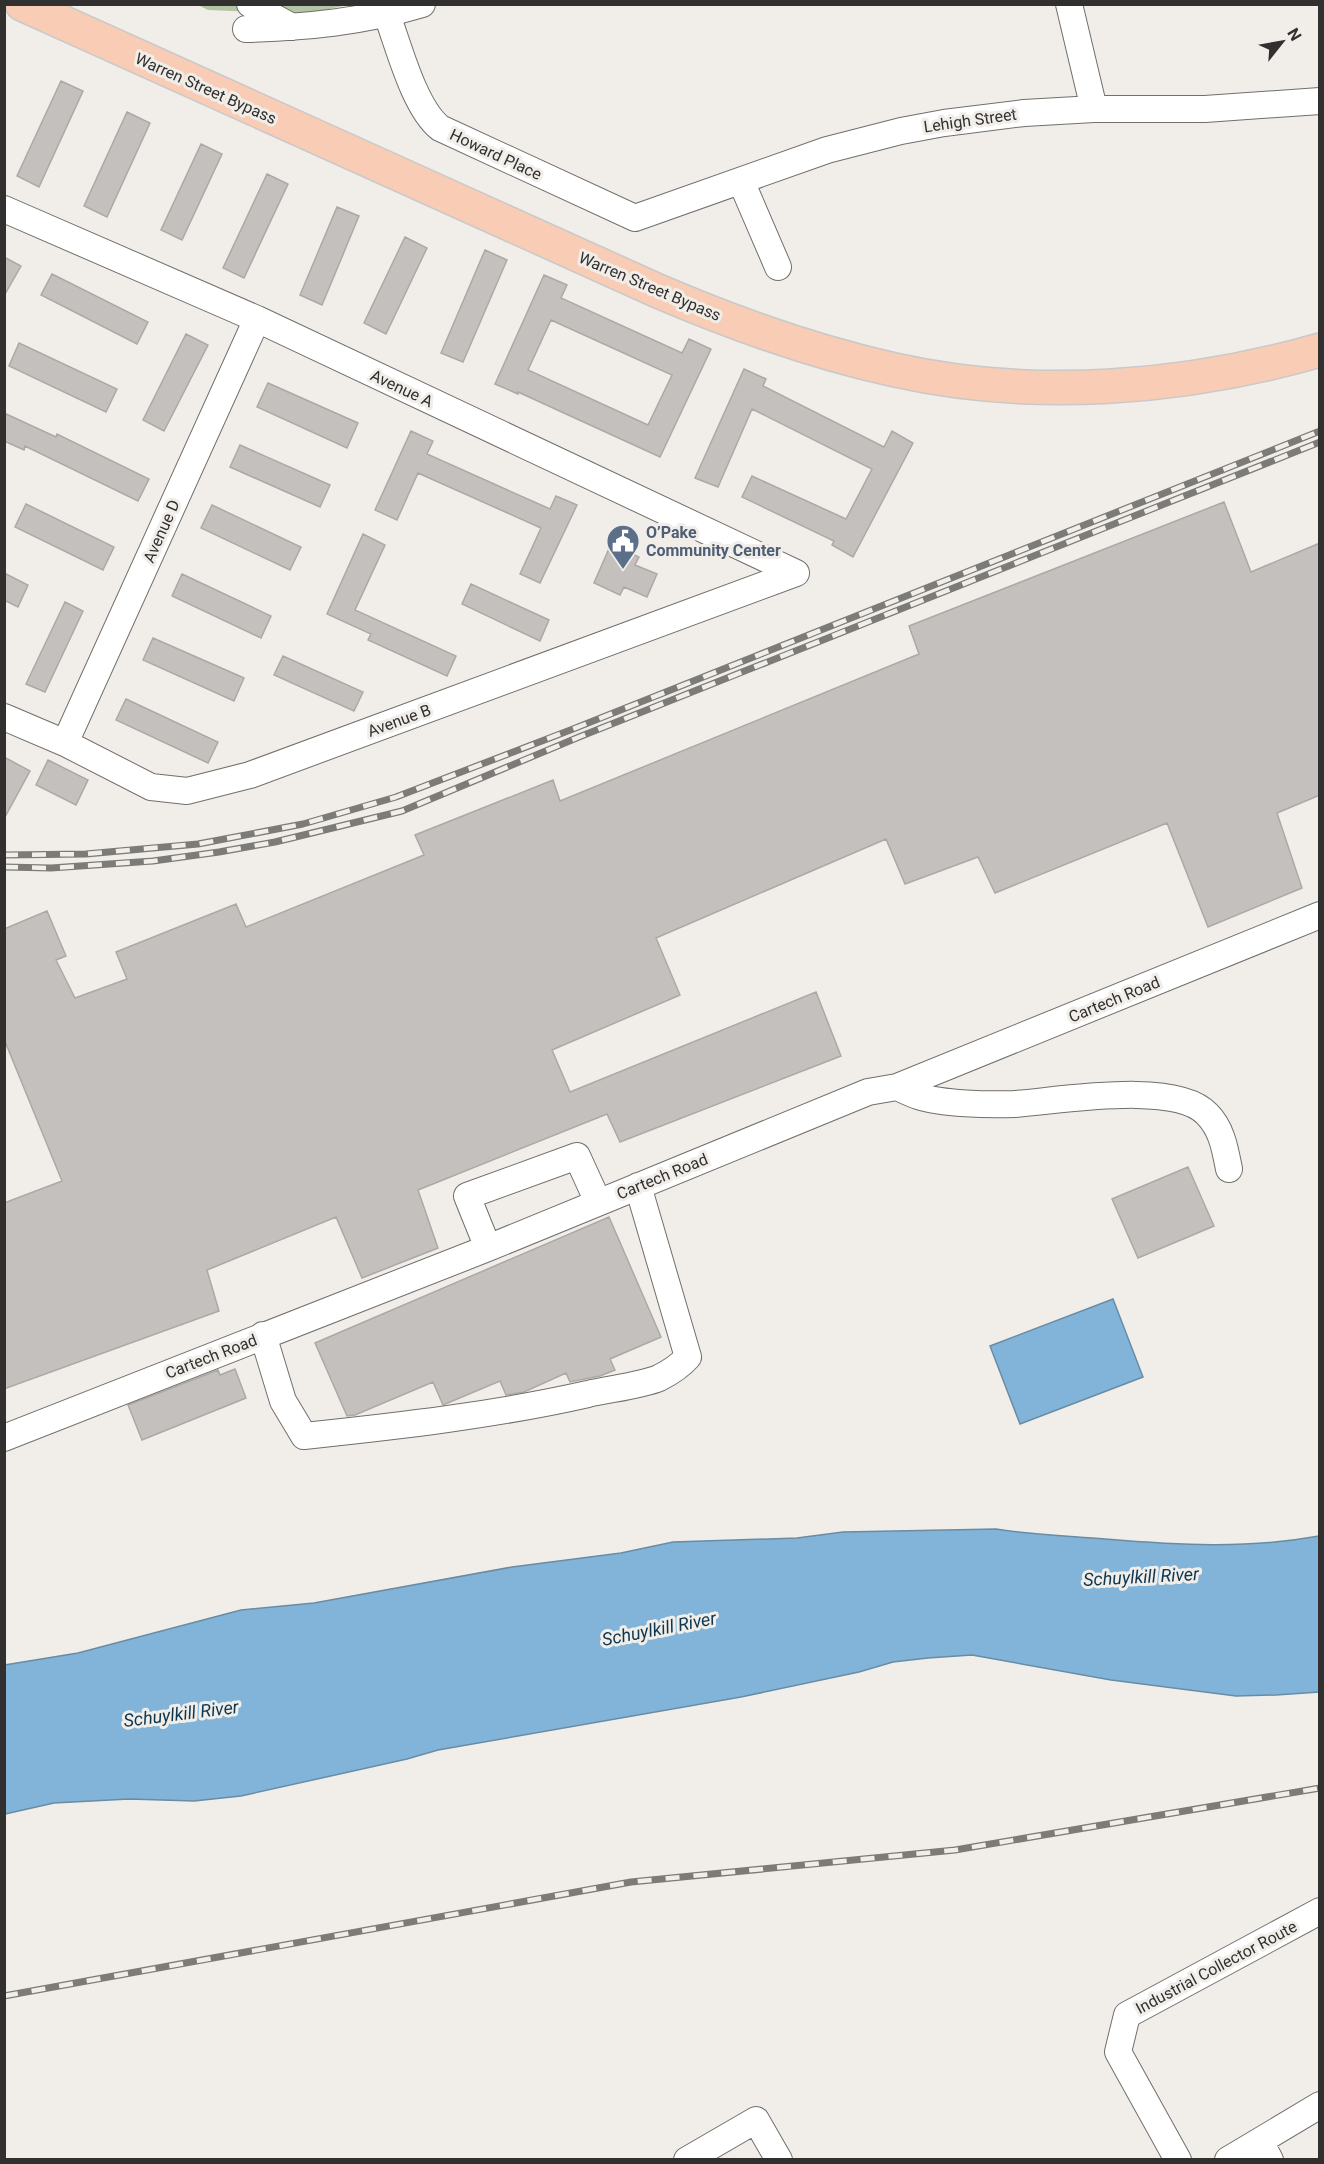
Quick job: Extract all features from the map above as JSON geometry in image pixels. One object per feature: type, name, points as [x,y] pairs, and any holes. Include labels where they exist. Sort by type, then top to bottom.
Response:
[{"type":"highway","name":"Warren Street Bypass","points":[[22,4],[658,291],[760,332],[867,363],[970,382],[1085,387],[1203,376],[1275,362],[1320,350]]},
{"type":"highway","name":"Warren Street Bypass","points":[[74,4],[702,287],[776,316],[872,344],[931,356],[983,362],[1024,366],[1085,366],[1147,362],[1210,354],[1320,329]]},
{"type":"street","points":[[248,17],[293,27],[339,23],[387,15],[422,4]]},
{"type":"street","points":[[1069,4],[1094,109]]},
{"type":"street","name":"Howard Place","points":[[387,15],[417,96],[428,116],[440,128],[635,218]]},
{"type":"street","name":"Lehigh Street","points":[[635,218],[827,150],[901,131],[980,118],[1094,109],[1205,109],[1320,101]]},
{"type":"street","points":[[741,181],[778,267]]},
{"type":"street","name":"Avenue A","points":[[4,209],[257,319],[796,573]]},
{"type":"street","name":"Avenue D","points":[[64,743],[257,319]]},
{"type":"street","name":"Avenue B","points":[[4,717],[64,743],[151,787],[186,791],[250,775],[796,573]]},
{"type":"street","name":"Cartech Road","points":[[4,1438],[488,1248],[868,1092],[897,1087],[1320,915]]},
{"type":"street","points":[[897,1087],[919,1097],[945,1101],[1012,1104],[1139,1094],[1175,1099],[1199,1108],[1207,1114],[1222,1138],[1229,1169]]},
{"type":"street","points":[[488,1248],[467,1196],[578,1156],[598,1202]]},
{"type":"street","points":[[263,1335],[283,1401],[304,1436],[469,1415],[568,1398],[657,1379],[680,1366],[688,1357],[638,1186]]},
{"type":"street","name":"Industrial Collector Route","points":[[1178,2160],[1118,2052],[1127,2015],[1320,1911]]},
{"type":"street","points":[[1228,2160],[1265,2150],[1320,2105]]},
{"type":"street","points":[[687,2160],[756,2120],[779,2160]]},
{"type":"green space","points":[[198,5],[347,5],[307,14],[208,10]]},
{"type":"water","points":[[1113,1299],[1143,1377],[1020,1424],[990,1346]]},
{"type":"water","name":"Schuylkill River","points":[[996,1529],[1023,1533],[1186,1544],[1266,1543],[1319,1536],[1319,1692],[1236,1696],[1111,1680],[972,1655],[928,1658],[893,1662],[859,1672],[741,1697],[438,1750],[241,1796],[194,1801],[129,1799],[54,1803],[5,1814],[5,1665],[78,1653],[241,1610],[314,1603],[512,1567],[621,1553],[673,1542],[797,1538],[843,1532]]},
{"type":"building","points":[[61,81],[83,91],[39,187],[17,176]]},
{"type":"building","points":[[127,112],[150,123],[107,217],[84,206]]},
{"type":"building","points":[[201,144],[222,154],[182,240],[161,230]]},
{"type":"building","points":[[267,174],[288,184],[244,278],[223,268]]},
{"type":"building","points":[[337,207],[359,216],[322,305],[300,295]]},
{"type":"building","points":[[405,237],[427,248],[386,334],[364,323]]},
{"type":"building","points":[[485,250],[507,260],[463,362],[441,353]]},
{"type":"building","points":[[4,257],[21,266],[4,296]]},
{"type":"building","points":[[52,274],[148,322],[137,344],[41,295]]},
{"type":"building","points":[[544,275],[567,285],[561,298],[682,353],[689,339],[711,349],[660,457],[518,392],[518,394],[495,384]],"holes":[[[551,320],[672,375],[648,425],[528,370]]]},
{"type":"building","points":[[186,334],[208,345],[164,431],[143,420]]},
{"type":"building","points":[[19,343],[117,389],[106,412],[9,366]]},
{"type":"building","points":[[744,369],[766,379],[763,386],[884,447],[892,431],[913,443],[853,557],[832,545],[834,541],[742,497],[752,476],[846,519],[872,469],[752,409],[718,487],[695,478]]},
{"type":"building","points":[[268,383],[358,423],[347,448],[257,407]]},
{"type":"building","points":[[4,413],[56,437],[57,434],[149,479],[138,501],[25,446],[24,450],[4,441]]},
{"type":"building","points":[[411,431],[433,441],[427,454],[550,509],[556,496],[577,505],[540,583],[520,574],[541,528],[418,473],[397,520],[375,510]]},
{"type":"building","points":[[240,445],[330,485],[320,507],[230,467]]},
{"type":"building","points":[[1224,502],[1251,572],[1320,543],[1320,795],[1277,813],[1302,888],[1208,927],[1167,823],[995,893],[978,857],[905,884],[886,839],[656,938],[680,995],[552,1050],[570,1092],[816,992],[841,1056],[620,1142],[607,1114],[418,1190],[438,1248],[362,1278],[336,1217],[207,1270],[219,1311],[4,1389],[4,1203],[62,1181],[4,1039],[4,929],[47,911],[66,956],[56,960],[75,998],[127,979],[116,952],[236,904],[246,927],[424,855],[415,835],[553,780],[560,801],[919,654],[909,626]]},
{"type":"building","points":[[26,504],[114,547],[103,570],[15,527]]},
{"type":"building","points":[[212,505],[301,547],[290,570],[201,528]]},
{"type":"building","points":[[363,534],[385,545],[355,610],[456,656],[447,676],[368,640],[371,634],[327,614]]},
{"type":"building","name":"O’Pake Community Center","points":[[611,544],[639,557],[635,565],[657,574],[647,597],[624,587],[620,595],[594,583]]},
{"type":"building","points":[[4,573],[28,585],[18,607],[4,600]]},
{"type":"building","points":[[182,574],[271,616],[261,638],[172,596]]},
{"type":"building","points":[[471,584],[549,620],[540,641],[462,604]]},
{"type":"building","points":[[65,602],[83,611],[45,692],[26,684]]},
{"type":"building","points":[[153,638],[244,678],[234,701],[143,660]]},
{"type":"building","points":[[283,656],[363,692],[354,711],[274,675]]},
{"type":"building","points":[[126,699],[218,742],[208,763],[116,720]]},
{"type":"building","points":[[4,757],[30,771],[4,819]]},
{"type":"building","points":[[48,760],[88,780],[76,805],[36,785]]},
{"type":"building","points":[[1188,1167],[1214,1226],[1138,1258],[1112,1199]]},
{"type":"building","points":[[609,1217],[661,1337],[610,1359],[615,1370],[600,1376],[570,1382],[566,1373],[524,1392],[506,1395],[500,1381],[443,1405],[433,1382],[355,1415],[347,1416],[315,1343]]},
{"type":"building","points":[[235,1369],[246,1398],[142,1440],[128,1405],[218,1370],[220,1375]]},
{"type":"railway","points":[[4,855],[86,854],[198,844],[303,824],[396,797],[573,729],[1320,431]]},
{"type":"railway","points":[[4,867],[51,868],[153,861],[219,852],[275,842],[402,811],[579,737],[1320,442]]},
{"type":"railway","points":[[4,1996],[631,1882],[955,1850],[1320,1788]]},
{"type":"place","name":"O’Pake Community Center","points":[[623,570]]}]
